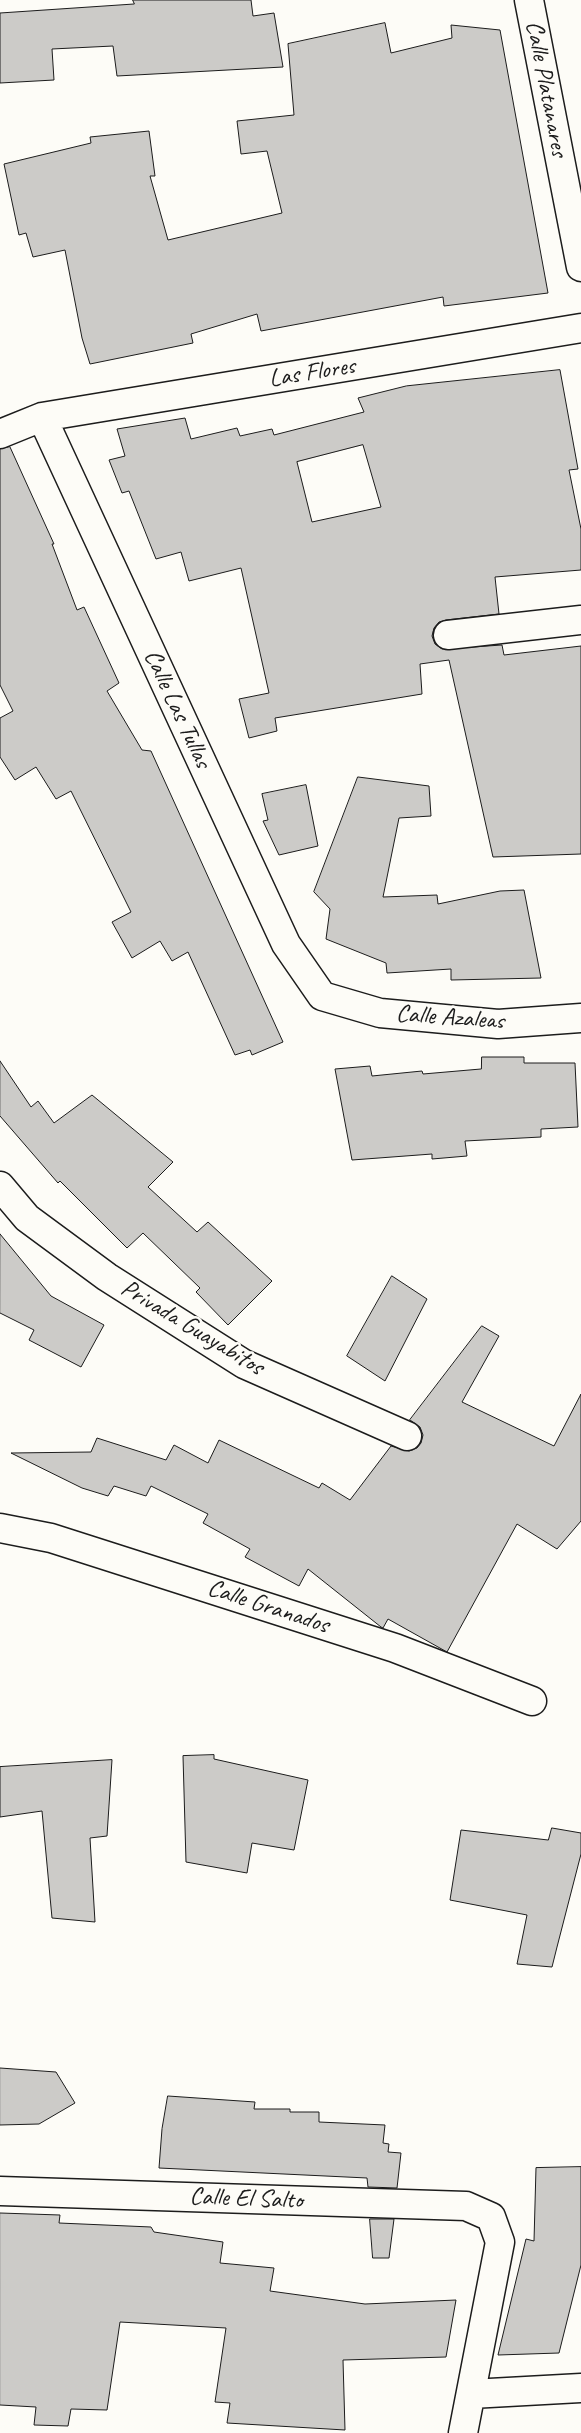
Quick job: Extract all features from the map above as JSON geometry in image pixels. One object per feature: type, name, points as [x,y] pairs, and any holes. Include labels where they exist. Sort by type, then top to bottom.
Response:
[{"type":"street","name":"Calle Platanares","points":[[529,0],[581,267]]},
{"type":"street","name":"Las Flores","points":[[0,434],[42,417],[581,328]]},
{"type":"street","name":"Calle Las Tullas","points":[[42,417],[286,944],[322,996]]},
{"type":"street","points":[[448,635],[581,620]]},
{"type":"street","name":"Calle Azaleas","points":[[322,996],[380,1013],[498,1024],[581,1018]]},
{"type":"street","name":"Privada Guayabitos","points":[[0,1186],[27,1218],[107,1277],[244,1364],[407,1436]]},
{"type":"street","name":"Calle Granados","points":[[0,1528],[51,1538],[395,1648],[532,1702]]},
{"type":"street","name":"Calle El Salto","points":[[0,2191],[466,2206],[490,2217],[500,2242],[471,2394]]},
{"type":"street","points":[[464,2433],[471,2394],[581,2388]]},
{"type":"building","points":[[133,0],[251,0],[253,16],[274,13],[283,67],[117,76],[113,46],[52,49],[54,80],[0,83],[0,13],[134,4]]},
{"type":"building","points":[[385,23],[391,53],[452,38],[451,25],[500,30],[548,293],[444,306],[443,297],[261,331],[257,314],[191,334],[193,343],[90,364],[82,338],[65,250],[33,257],[26,233],[19,235],[4,164],[91,143],[90,137],[149,131],[155,176],[150,176],[168,240],[282,213],[267,151],[241,154],[237,121],[294,115],[288,44]]},
{"type":"building","points":[[560,370],[578,469],[569,470],[581,529],[581,570],[495,577],[499,614],[439,622],[434,628],[432,636],[435,644],[442,649],[502,645],[504,655],[581,646],[581,854],[493,857],[449,660],[420,664],[422,694],[275,718],[277,731],[249,738],[239,699],[269,693],[241,568],[189,581],[181,552],[156,559],[129,491],[122,493],[109,460],[125,456],[117,429],[185,418],[191,439],[237,428],[240,436],[272,429],[274,435],[364,412],[358,398],[406,386]],"holes":[[[363,445],[381,507],[312,522],[297,462]]]},
{"type":"building","points":[[10,447],[54,544],[52,544],[77,610],[84,607],[119,683],[107,691],[142,750],[151,751],[283,1042],[252,1055],[250,1050],[235,1055],[188,952],[172,961],[160,941],[132,958],[112,922],[131,912],[71,791],[56,799],[36,767],[15,780],[0,757],[0,718],[13,711],[0,685],[0,449]]},
{"type":"building","points":[[358,777],[429,786],[431,816],[399,818],[383,897],[437,895],[438,904],[500,891],[524,890],[541,978],[451,980],[451,969],[387,973],[386,963],[326,939],[330,909],[314,892]]},
{"type":"building","points":[[306,785],[318,846],[279,855],[263,821],[268,820],[262,794]]},
{"type":"building","points":[[482,1057],[524,1057],[524,1063],[575,1063],[578,1127],[541,1129],[541,1137],[465,1141],[467,1156],[432,1159],[432,1154],[352,1160],[335,1069],[370,1066],[372,1076],[422,1071],[423,1074],[481,1069]]},
{"type":"building","points":[[0,1061],[31,1107],[38,1101],[54,1123],[92,1095],[173,1162],[148,1187],[197,1232],[208,1222],[272,1281],[228,1325],[196,1292],[200,1288],[143,1233],[127,1248],[60,1181],[58,1183],[0,1116]]},
{"type":"building","points":[[0,1234],[51,1296],[104,1325],[81,1367],[29,1340],[34,1330],[0,1313]]},
{"type":"building","points":[[392,1276],[427,1299],[385,1381],[347,1356]]},
{"type":"building","points":[[482,1326],[499,1336],[462,1402],[554,1446],[581,1394],[581,1521],[557,1549],[517,1524],[447,1652],[388,1619],[383,1628],[381,1627],[308,1569],[299,1586],[245,1557],[250,1549],[203,1523],[208,1514],[151,1486],[146,1496],[114,1486],[108,1496],[82,1488],[11,1453],[91,1452],[97,1438],[166,1460],[174,1445],[208,1463],[219,1440],[319,1488],[322,1483],[350,1500],[391,1446],[409,1451],[417,1448],[421,1443],[423,1435],[420,1427],[410,1420]]},
{"type":"building","points":[[214,1755],[214,1759],[308,1780],[294,1850],[252,1843],[247,1873],[186,1862],[183,1756]]},
{"type":"building","points":[[112,1760],[107,1836],[90,1838],[95,1922],[52,1918],[42,1811],[0,1817],[0,1767]]},
{"type":"building","points":[[552,1828],[581,1833],[581,1854],[552,1967],[517,1964],[527,1915],[450,1900],[461,1830],[548,1840]]},
{"type":"building","points":[[0,2068],[56,2072],[75,2103],[39,2124],[0,2125]]},
{"type":"building","points":[[168,2096],[255,2102],[254,2109],[290,2109],[290,2112],[319,2112],[319,2122],[385,2125],[383,2143],[389,2144],[388,2152],[401,2153],[397,2188],[368,2187],[367,2178],[159,2168],[162,2129]]},
{"type":"building","points":[[581,2167],[581,2265],[559,2353],[498,2355],[526,2239],[534,2241],[536,2168]]},
{"type":"building","points":[[0,2213],[60,2215],[59,2223],[151,2227],[154,2232],[223,2242],[220,2263],[274,2268],[270,2291],[365,2304],[456,2300],[446,2357],[343,2360],[345,2430],[227,2423],[230,2403],[215,2402],[226,2328],[120,2322],[107,2410],[71,2409],[68,2426],[34,2425],[36,2407],[0,2405]]},
{"type":"building","points":[[370,2219],[394,2219],[389,2258],[373,2258]]}]
